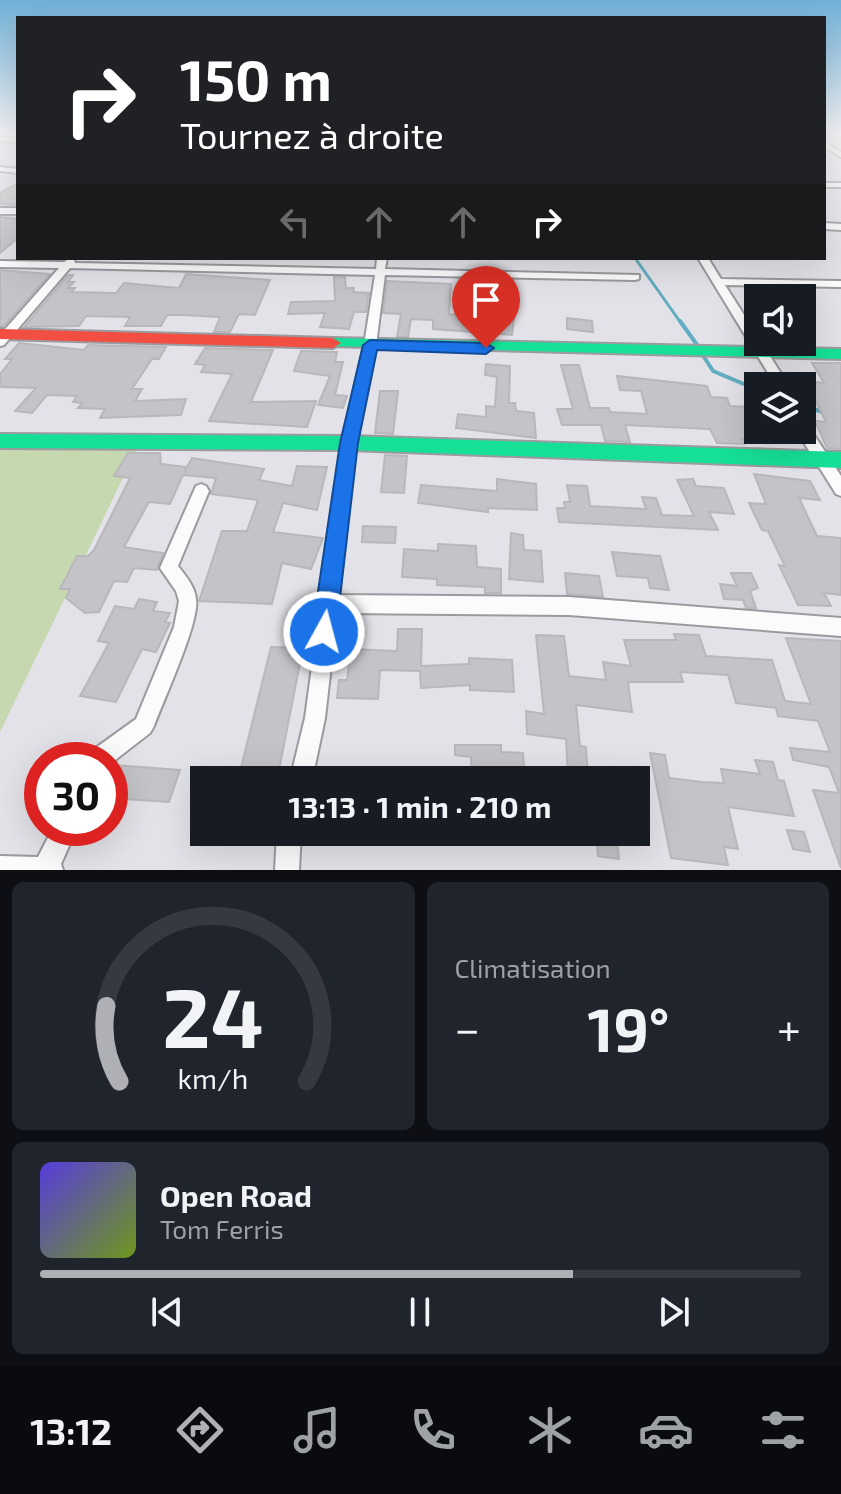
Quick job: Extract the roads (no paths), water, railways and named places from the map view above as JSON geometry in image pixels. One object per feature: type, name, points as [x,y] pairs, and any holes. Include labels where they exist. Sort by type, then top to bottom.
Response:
[{"type":"street","points":[[704,260],[744,323]]},
{"type":"street","points":[[3,337],[71,261]]},
{"type":"street","points":[[0,264],[71,261],[232,272],[380,265],[635,277]]},
{"type":"street","points":[[304,766],[315,718],[349,443],[370,345],[380,265]]},
{"type":"street","points":[[718,282],[841,284]]},
{"type":"street","points":[[3,337],[744,353]]},
{"type":"street","points":[[816,354],[841,354]]},
{"type":"street","points":[[0,441],[349,443],[832,459]]},
{"type":"street","points":[[816,442],[832,459],[841,489]]},
{"type":"street","points":[[122,742],[143,726],[183,627],[188,601],[183,586],[169,568],[201,491]]},
{"type":"street","points":[[327,604],[569,606],[841,627]]},
{"type":"street","points":[[0,868],[48,870],[58,846]]},
{"type":"street","points":[[287,870],[288,846]]},
{"type":"waterway","points":[[636,260],[681,323]]},
{"type":"waterway","points":[[680,321],[700,349]]},
{"type":"waterway","points":[[704,357],[713,371],[744,384]]},
{"type":"waterway","points":[[816,410],[823,412]]}]
